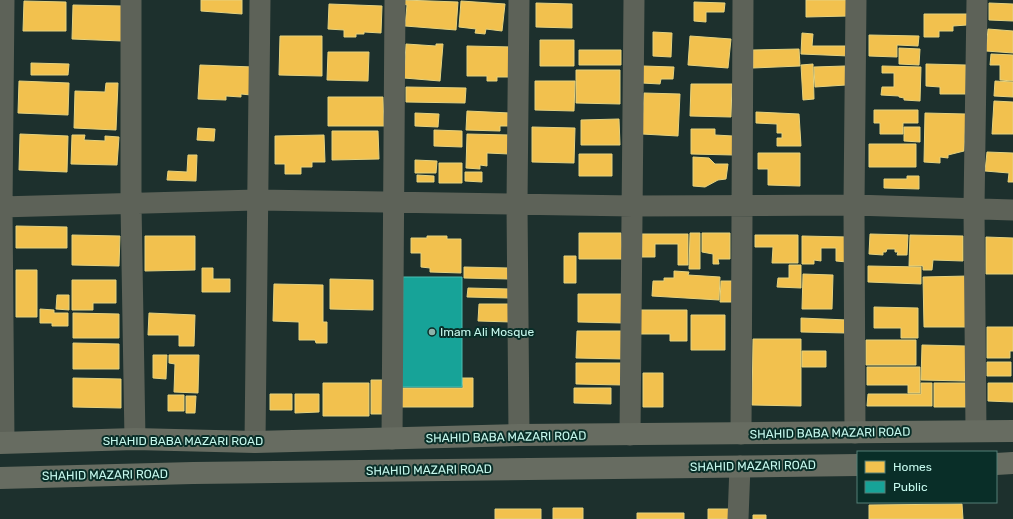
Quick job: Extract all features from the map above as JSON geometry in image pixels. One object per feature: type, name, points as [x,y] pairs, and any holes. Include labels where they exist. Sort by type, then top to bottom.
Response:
[{"type":"main road","name":"SHAHID BABA MAZARI ROAD","points":[[2,442],[135,439],[255,442],[519,435],[1013,431]]},
{"type":"main road","points":[[997,464],[1013,464]]},
{"type":"main road","name":"SHAHID MAZARI ROAD","points":[[0,478],[193,473],[857,465]]},
{"type":"street","points":[[2,442],[1,207],[4,0]]},
{"type":"street","points":[[131,0],[131,204],[135,439]]},
{"type":"street","points":[[255,442],[260,0]]},
{"type":"street","points":[[392,439],[395,0]]},
{"type":"street","points":[[519,0],[517,204],[519,435]]},
{"type":"street","points":[[630,435],[634,0]]},
{"type":"street","points":[[741,434],[743,0]]},
{"type":"street","points":[[855,433],[854,206],[856,0]]},
{"type":"street","points":[[976,431],[974,208],[977,0]]},
{"type":"street","points":[[1,207],[258,200],[633,206],[854,206],[1013,210]]},
{"type":"street","points":[[738,519],[740,466]]},
{"type":"building: Homes","points":[[201,0],[242,0],[242,14],[201,11]]},
{"type":"building: Homes","points":[[403,0],[458,2],[456,30],[405,26],[407,5],[403,4]]},
{"type":"building: Homes","points":[[806,0],[849,0],[849,16],[806,17]]},
{"type":"building: Homes","points":[[24,1],[66,2],[66,31],[23,31]]},
{"type":"building: Homes","points":[[461,1],[505,4],[502,31],[486,29],[485,34],[475,33],[476,29],[459,27]]},
{"type":"building: Homes","points":[[694,2],[725,3],[724,12],[706,12],[706,22],[694,21]]},
{"type":"building: Homes","points":[[536,3],[572,4],[572,28],[536,27]]},
{"type":"building: Homes","points":[[989,3],[1013,4],[1013,21],[989,20]]},
{"type":"building: Homes","points":[[329,4],[382,6],[381,33],[364,32],[364,34],[356,34],[356,37],[344,37],[344,30],[328,29]]},
{"type":"building: Homes","points":[[73,5],[123,6],[122,41],[72,39]]},
{"type":"building: Homes","points":[[924,14],[967,14],[967,25],[953,26],[953,31],[939,31],[939,37],[924,37]]},
{"type":"building: Homes","points":[[988,29],[1013,31],[1013,53],[986,51]]},
{"type":"building: Homes","points":[[653,32],[672,33],[671,57],[653,56]]},
{"type":"building: Homes","points":[[802,33],[813,34],[812,46],[848,46],[849,56],[801,54]]},
{"type":"building: Homes","points":[[869,35],[919,36],[918,46],[897,45],[897,57],[869,56]]},
{"type":"building: Homes","points":[[280,36],[322,36],[322,76],[279,75]]},
{"type":"building: Homes","points":[[690,36],[731,39],[728,68],[688,65]]},
{"type":"building: Homes","points":[[540,40],[574,40],[574,66],[540,66]]},
{"type":"building: Homes","points":[[406,44],[436,46],[436,44],[443,44],[440,81],[404,78]]},
{"type":"building: Homes","points":[[467,46],[513,47],[512,77],[497,77],[497,81],[487,81],[487,76],[467,76]]},
{"type":"building: Homes","points":[[899,48],[920,49],[919,65],[899,64]]},
{"type":"building: Homes","points":[[799,49],[800,66],[753,68],[753,50]]},
{"type":"building: Homes","points":[[579,50],[621,50],[621,65],[579,65]]},
{"type":"building: Homes","points":[[328,52],[369,52],[368,81],[327,80]]},
{"type":"building: Homes","points":[[991,54],[1013,55],[1013,81],[1000,80],[1000,65],[990,65]]},
{"type":"building: Homes","points":[[31,63],[69,64],[68,75],[31,75]]},
{"type":"building: Homes","points":[[813,64],[814,99],[803,100],[801,65]]},
{"type":"building: Homes","points":[[926,64],[966,65],[966,94],[940,94],[940,87],[926,86]]},
{"type":"building: Homes","points":[[200,65],[253,67],[251,95],[241,94],[241,97],[226,96],[226,100],[198,99]]},
{"type":"building: Homes","points":[[643,66],[674,67],[673,79],[661,79],[660,84],[642,83]]},
{"type":"building: Homes","points":[[845,66],[846,85],[815,87],[814,67]]},
{"type":"building: Homes","points":[[882,66],[921,67],[920,101],[904,100],[904,98],[899,96],[881,95],[882,87],[894,87],[894,73],[882,73]]},
{"type":"building: Homes","points":[[576,70],[620,70],[620,104],[576,103]]},
{"type":"building: Homes","points":[[19,81],[69,83],[68,115],[18,113]]},
{"type":"building: Homes","points":[[535,81],[575,81],[574,111],[535,110]]},
{"type":"building: Homes","points":[[995,81],[1013,82],[1013,97],[994,96]]},
{"type":"building: Homes","points":[[106,83],[118,83],[116,130],[74,128],[75,91],[105,92]]},
{"type":"building: Homes","points":[[691,84],[732,84],[731,117],[690,116]]},
{"type":"building: Homes","points":[[406,87],[466,88],[465,103],[406,102]]},
{"type":"building: Homes","points":[[644,93],[680,94],[678,136],[642,134]]},
{"type":"building: Homes","points":[[328,97],[383,97],[384,126],[328,126]]},
{"type":"building: Homes","points":[[994,101],[1013,102],[1013,134],[992,134]]},
{"type":"building: Homes","points":[[874,110],[918,110],[918,123],[903,123],[903,134],[880,134],[880,123],[874,123]]},
{"type":"building: Homes","points":[[467,111],[510,113],[510,126],[500,126],[500,131],[466,130]]},
{"type":"building: Homes","points":[[756,112],[799,114],[801,146],[777,146],[777,138],[782,138],[782,133],[777,133],[777,124],[756,123]]},
{"type":"building: Homes","points":[[415,113],[439,114],[438,127],[415,126]]},
{"type":"building: Homes","points":[[925,113],[966,114],[964,151],[948,155],[948,158],[940,157],[940,163],[924,162]]},
{"type":"building: Homes","points":[[619,119],[620,145],[581,145],[581,120]]},
{"type":"building: Homes","points":[[532,127],[575,128],[574,163],[532,162]]},
{"type":"building: Homes","points":[[904,127],[920,127],[920,142],[904,141]]},
{"type":"building: Homes","points":[[198,128],[215,129],[214,141],[197,140]]},
{"type":"building: Homes","points":[[691,129],[715,129],[715,135],[733,136],[733,155],[691,154]]},
{"type":"building: Homes","points":[[434,130],[462,131],[462,147],[434,146]]},
{"type":"building: Homes","points":[[332,131],[378,131],[379,159],[332,160]]},
{"type":"building: Homes","points":[[20,134],[68,136],[67,172],[19,170]]},
{"type":"building: Homes","points":[[467,134],[510,135],[509,154],[487,153],[487,166],[480,165],[480,169],[466,168]]},
{"type":"building: Homes","points":[[72,135],[85,135],[84,140],[105,141],[105,136],[119,137],[117,165],[71,164]]},
{"type":"building: Homes","points":[[324,135],[325,162],[312,162],[312,167],[301,167],[301,174],[285,174],[285,164],[275,164],[275,136]]},
{"type":"building: Homes","points":[[869,144],[916,144],[916,167],[869,167]]},
{"type":"building: Homes","points":[[987,152],[1013,153],[1013,182],[1008,182],[1009,173],[985,171]]},
{"type":"building: Homes","points":[[758,153],[800,153],[800,186],[768,185],[768,169],[758,169]]},
{"type":"building: Homes","points":[[579,154],[612,154],[612,176],[579,176]]},
{"type":"building: Homes","points":[[188,155],[197,155],[196,181],[167,180],[168,171],[187,172]]},
{"type":"building: Homes","points":[[693,157],[709,158],[715,164],[728,164],[726,179],[718,180],[705,187],[693,186]]},
{"type":"building: Homes","points":[[415,160],[437,161],[436,173],[415,173]]},
{"type":"building: Homes","points":[[439,163],[462,163],[462,183],[439,183]]},
{"type":"building: Homes","points":[[465,172],[482,172],[482,182],[465,181]]},
{"type":"building: Homes","points":[[417,175],[434,176],[434,182],[417,182]]},
{"type":"building: Homes","points":[[907,176],[919,176],[919,189],[884,188],[884,179],[907,179]]},
{"type":"building: Homes","points":[[16,226],[67,227],[67,248],[16,248]]},
{"type":"building: Homes","points":[[579,233],[621,233],[622,259],[579,259]]},
{"type":"building: Homes","points":[[690,233],[700,233],[700,269],[689,269]]},
{"type":"building: Homes","points":[[702,233],[730,233],[730,259],[718,259],[719,264],[713,264],[713,254],[702,252]]},
{"type":"building: Homes","points":[[642,234],[688,234],[688,265],[678,265],[678,244],[655,244],[655,257],[642,257]]},
{"type":"building: Homes","points":[[870,234],[908,235],[907,255],[897,255],[898,252],[895,252],[895,249],[887,249],[886,252],[883,252],[883,255],[869,254]]},
{"type":"building: Homes","points":[[72,235],[120,236],[119,266],[72,265]]},
{"type":"building: Homes","points":[[755,235],[798,235],[798,263],[772,263],[773,247],[755,247]]},
{"type":"building: Homes","points":[[910,235],[963,236],[963,261],[933,260],[932,270],[923,270],[923,266],[909,266]]},
{"type":"building: Homes","points":[[145,236],[195,236],[195,270],[145,271]]},
{"type":"building: Homes","points":[[427,236],[447,236],[447,239],[461,239],[461,273],[430,272],[430,268],[421,267],[421,253],[411,253],[411,238],[427,238]]},
{"type":"building: Homes","points":[[802,236],[848,237],[847,262],[836,261],[836,248],[821,248],[821,261],[814,260],[814,264],[802,264]]},
{"type":"building: Homes","points":[[986,237],[1013,238],[1013,274],[986,274]]},
{"type":"building: Homes","points":[[564,256],[576,256],[576,283],[564,283]]},
{"type":"building: Homes","points":[[789,265],[801,265],[801,288],[777,287],[778,278],[789,278]]},
{"type":"building: Homes","points":[[868,266],[921,267],[921,284],[868,282]]},
{"type":"building: Homes","points":[[464,267],[509,268],[509,279],[464,278]]},
{"type":"building: Homes","points":[[202,268],[213,268],[213,279],[230,279],[230,292],[202,292]]},
{"type":"building: Homes","points":[[16,270],[37,270],[37,317],[16,317]]},
{"type":"building: Homes","points":[[674,271],[689,272],[688,275],[720,277],[719,300],[652,296],[653,281],[664,281],[664,278],[674,278]]},
{"type":"building: Homes","points":[[803,274],[833,275],[832,309],[802,309]]},
{"type":"building: Homes","points":[[968,276],[969,327],[924,327],[923,277]]},
{"type":"building: Homes","points":[[330,279],[373,280],[373,310],[330,309]]},
{"type":"building: Homes","points":[[72,280],[116,280],[116,303],[93,303],[93,310],[72,310]]},
{"type":"building: Homes","points":[[721,281],[736,281],[735,302],[720,302]]},
{"type":"building: Homes","points":[[274,284],[323,285],[323,322],[327,322],[327,343],[316,343],[315,340],[299,340],[299,322],[273,321]]},
{"type":"building: Homes","points":[[468,288],[510,289],[509,298],[467,297]]},
{"type":"building: Homes","points":[[578,294],[622,294],[622,323],[578,322]]},
{"type":"building: Homes","points":[[57,295],[69,295],[69,310],[56,309]]},
{"type":"building: Homes","points":[[479,304],[511,304],[511,322],[478,321]]},
{"type":"building: Homes","points":[[874,307],[918,308],[918,338],[901,338],[901,328],[874,328]]},
{"type":"building: Homes","points":[[40,309],[54,310],[54,313],[68,313],[68,326],[52,326],[52,323],[40,323]]},
{"type":"building: Homes","points":[[639,310],[687,310],[687,341],[670,341],[670,334],[639,334]]},
{"type":"building: Homes","points":[[73,313],[119,314],[119,338],[73,338]]},
{"type":"building: Homes","points":[[149,313],[195,315],[194,346],[179,346],[179,335],[148,335]]},
{"type":"building: Homes","points":[[691,315],[725,315],[725,350],[691,350]]},
{"type":"building: Homes","points":[[801,318],[847,320],[846,333],[801,332]]},
{"type":"building: Homes","points":[[987,327],[1013,327],[1013,351],[1010,351],[1010,358],[987,358]]},
{"type":"building: Homes","points":[[577,331],[624,331],[624,359],[576,358]]},
{"type":"building: Homes","points":[[753,339],[801,339],[801,406],[752,405]]},
{"type":"building: Homes","points":[[866,340],[916,340],[916,365],[866,365]]},
{"type":"building: Homes","points":[[73,343],[119,344],[119,369],[73,369]]},
{"type":"building: Homes","points":[[922,345],[966,346],[965,381],[921,380]]},
{"type":"building: Homes","points":[[802,351],[826,351],[826,367],[802,367]]},
{"type":"building: Homes","points":[[153,355],[167,355],[166,379],[153,378]]},
{"type":"building: Homes","points":[[169,355],[199,355],[198,393],[174,392],[175,364],[169,363]]},
{"type":"building: Homes","points":[[987,362],[1011,362],[1011,376],[987,376]]},
{"type":"building: Homes","points":[[576,363],[622,363],[622,385],[576,384]]},
{"type":"building: Homes","points":[[867,367],[920,367],[920,393],[908,393],[908,385],[867,385]]},
{"type":"building: Homes","points":[[643,373],[663,373],[663,407],[643,407]]},
{"type":"building: Homes","points":[[73,378],[121,379],[121,408],[73,407]]},
{"type":"building: Homes","points":[[462,378],[473,378],[473,407],[402,407],[402,388],[463,388]]},
{"type":"building: Homes","points":[[371,380],[383,380],[384,414],[371,414]]},
{"type":"building: Homes","points":[[323,383],[369,383],[369,416],[323,416]]},
{"type":"building: Homes","points":[[921,383],[932,383],[932,406],[867,406],[868,394],[921,394]]},
{"type":"building: Homes","points":[[934,383],[966,383],[966,407],[934,407]]},
{"type":"building: Homes","points":[[988,383],[1013,383],[1013,402],[988,401]]},
{"type":"building: Homes","points":[[574,388],[611,388],[611,404],[574,403]]},
{"type":"building: Homes","points":[[270,394],[292,394],[292,410],[270,410]]},
{"type":"building: Homes","points":[[295,394],[319,394],[319,412],[295,413]]},
{"type":"building: Homes","points":[[168,395],[184,395],[184,411],[168,411]]},
{"type":"building: Homes","points":[[186,396],[196,396],[195,413],[186,413]]},
{"type":"building: Homes","points":[[962,504],[963,519],[869,519],[869,505]]},
{"type":"building: Homes","points":[[553,508],[583,508],[583,519],[553,519]]},
{"type":"building: Homes","points":[[495,509],[541,509],[541,519],[495,519]]},
{"type":"building: Homes","points":[[708,509],[731,509],[731,519],[708,519]]},
{"type":"building: Homes","points":[[637,513],[684,513],[684,519],[637,519]]},
{"type":"building: Homes","points":[[753,515],[766,515],[766,519],[753,519]]},
{"type":"building: Public","name":"Imam Ali Mosque","points":[[403,277],[462,277],[462,387],[402,387]]},
{"type":"place","name":"Imam Ali Mosque","points":[[432,332]]}]
